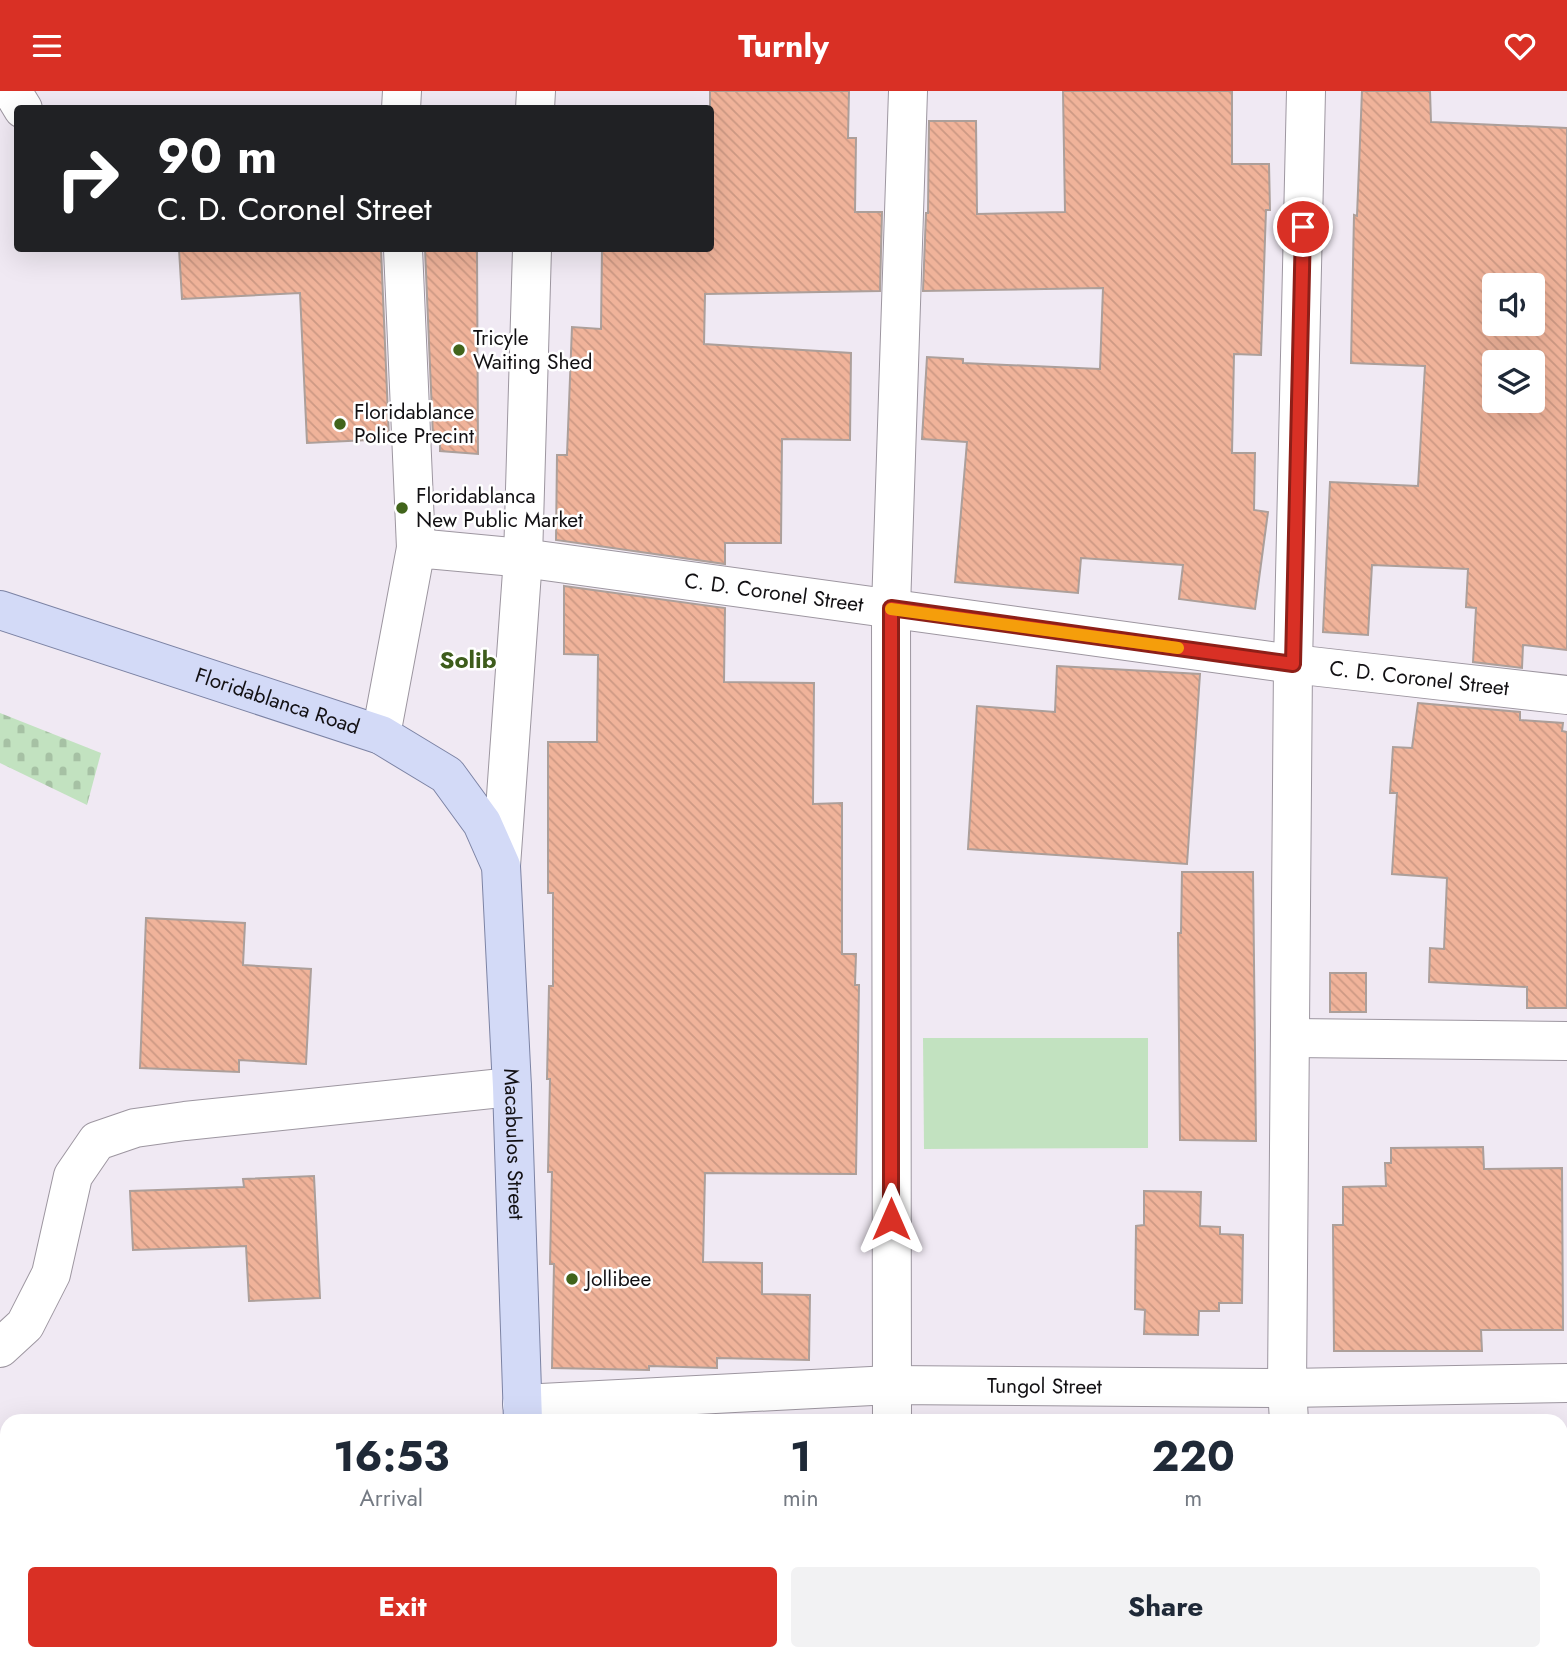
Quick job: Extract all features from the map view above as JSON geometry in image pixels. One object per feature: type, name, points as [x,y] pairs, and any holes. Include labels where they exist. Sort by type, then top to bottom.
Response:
[{"type":"main road","name":"Floridablanca Road","points":[[0,610],[381,735],[447,775],[482,823],[501,866]]},
{"type":"main road","name":"Macabulos Street","points":[[501,866],[512,1087],[522,1413]]},
{"type":"street","points":[[891,1403],[891,608],[908,91]]},
{"type":"street","points":[[1288,1405],[1293,664],[1306,91]]},
{"type":"street","points":[[381,735],[416,548],[403,252]]},
{"type":"street","points":[[501,866],[523,558],[532,252]]},
{"type":"street","name":"C. D. Coronel Street","points":[[416,548],[523,558],[1293,664],[1567,695]]},
{"type":"street","points":[[1292,1038],[1567,1041]]},
{"type":"street","points":[[0,1348],[25,1325],[51,1274],[73,1176],[97,1141],[135,1128],[184,1121],[512,1087]]},
{"type":"street","name":"Tungol Street","points":[[522,1413],[891,1403],[1288,1405],[1567,1383]]},
{"type":"green space","points":[[0,713],[101,753],[87,805],[0,763]]},
{"type":"green space","points":[[923,1038],[1148,1038],[1148,1148],[924,1149]]},
{"type":"building","points":[[710,91],[849,91],[848,138],[856,138],[855,212],[882,212],[880,291],[705,294],[704,344],[851,353],[850,440],[782,439],[781,543],[725,543],[725,564],[556,540],[557,455],[567,455],[572,327],[601,329],[602,252],[714,252],[714,105],[710,105]]},
{"type":"building","points":[[1063,91],[1232,91],[1232,164],[1269,164],[1270,210],[1266,210],[1261,355],[1234,354],[1232,453],[1255,453],[1254,510],[1268,512],[1255,609],[1179,599],[1183,565],[1081,558],[1078,593],[955,582],[967,442],[922,439],[927,357],[963,359],[963,363],[1100,369],[1103,288],[923,291],[928,213],[929,121],[976,121],[977,214],[1065,212]]},
{"type":"building","points":[[1362,91],[1430,91],[1431,122],[1567,128],[1567,650],[1523,645],[1522,668],[1473,662],[1476,608],[1466,607],[1468,569],[1372,565],[1368,635],[1323,632],[1330,482],[1418,486],[1425,366],[1351,363],[1354,215],[1357,216]]},
{"type":"building","points":[[179,252],[381,252],[389,439],[307,443],[300,293],[182,299]]},
{"type":"building","name":"Tricyle Waiting Shed","points":[[425,252],[477,252],[478,454],[440,451],[440,437],[433,437]]},
{"type":"building","points":[[564,586],[725,608],[724,682],[814,683],[813,804],[842,803],[842,954],[856,954],[855,985],[859,985],[856,1174],[705,1173],[703,1262],[762,1263],[762,1294],[810,1295],[809,1360],[717,1358],[717,1368],[552,1368],[554,1264],[550,1264],[552,1172],[548,1172],[550,1079],[547,1079],[549,986],[553,986],[553,893],[548,893],[548,742],[597,742],[598,655],[564,654]]},
{"type":"building","points":[[1057,666],[1200,674],[1187,864],[968,849],[977,706],[1055,712]]},
{"type":"building","points":[[1418,703],[1520,712],[1520,720],[1563,723],[1562,731],[1567,732],[1567,1008],[1527,1008],[1527,987],[1429,982],[1430,948],[1444,949],[1447,878],[1392,874],[1397,793],[1390,793],[1393,747],[1412,748]]},
{"type":"building","points":[[1182,872],[1253,872],[1256,1141],[1180,1140],[1178,933],[1181,933]]},
{"type":"building","points":[[146,918],[245,923],[243,965],[311,969],[306,1064],[239,1060],[239,1072],[140,1068]]},
{"type":"building","points":[[1330,973],[1366,973],[1366,1012],[1330,1012]]},
{"type":"building","points":[[1483,1147],[1484,1169],[1562,1168],[1563,1330],[1481,1330],[1482,1351],[1334,1351],[1333,1225],[1343,1225],[1343,1187],[1386,1186],[1385,1163],[1391,1163],[1391,1148]]},
{"type":"building","points":[[314,1176],[320,1298],[249,1301],[246,1246],[133,1250],[130,1191],[244,1187],[243,1179]]},
{"type":"building","points":[[1144,1191],[1201,1192],[1200,1226],[1220,1227],[1220,1234],[1243,1235],[1242,1303],[1219,1303],[1219,1311],[1199,1311],[1198,1335],[1144,1334],[1145,1310],[1135,1309],[1136,1226],[1144,1225]]},
{"type":"slow traffic","points":[[891,609],[1178,648]]},
{"type":"place","name":"Tricyle Waiting Shed","points":[[459,350]]},
{"type":"place","name":"Floridablance Police Precint","points":[[340,424]]},
{"type":"place","name":"Floridablanca New Public Market","points":[[402,508]]},
{"type":"place","name":"Jollibee","points":[[572,1279]]},
{"type":"district","name":"Solib","points":[[468,660]]},
{"type":"route","points":[[891,1219],[891,608],[1293,664],[1303,227]]}]
